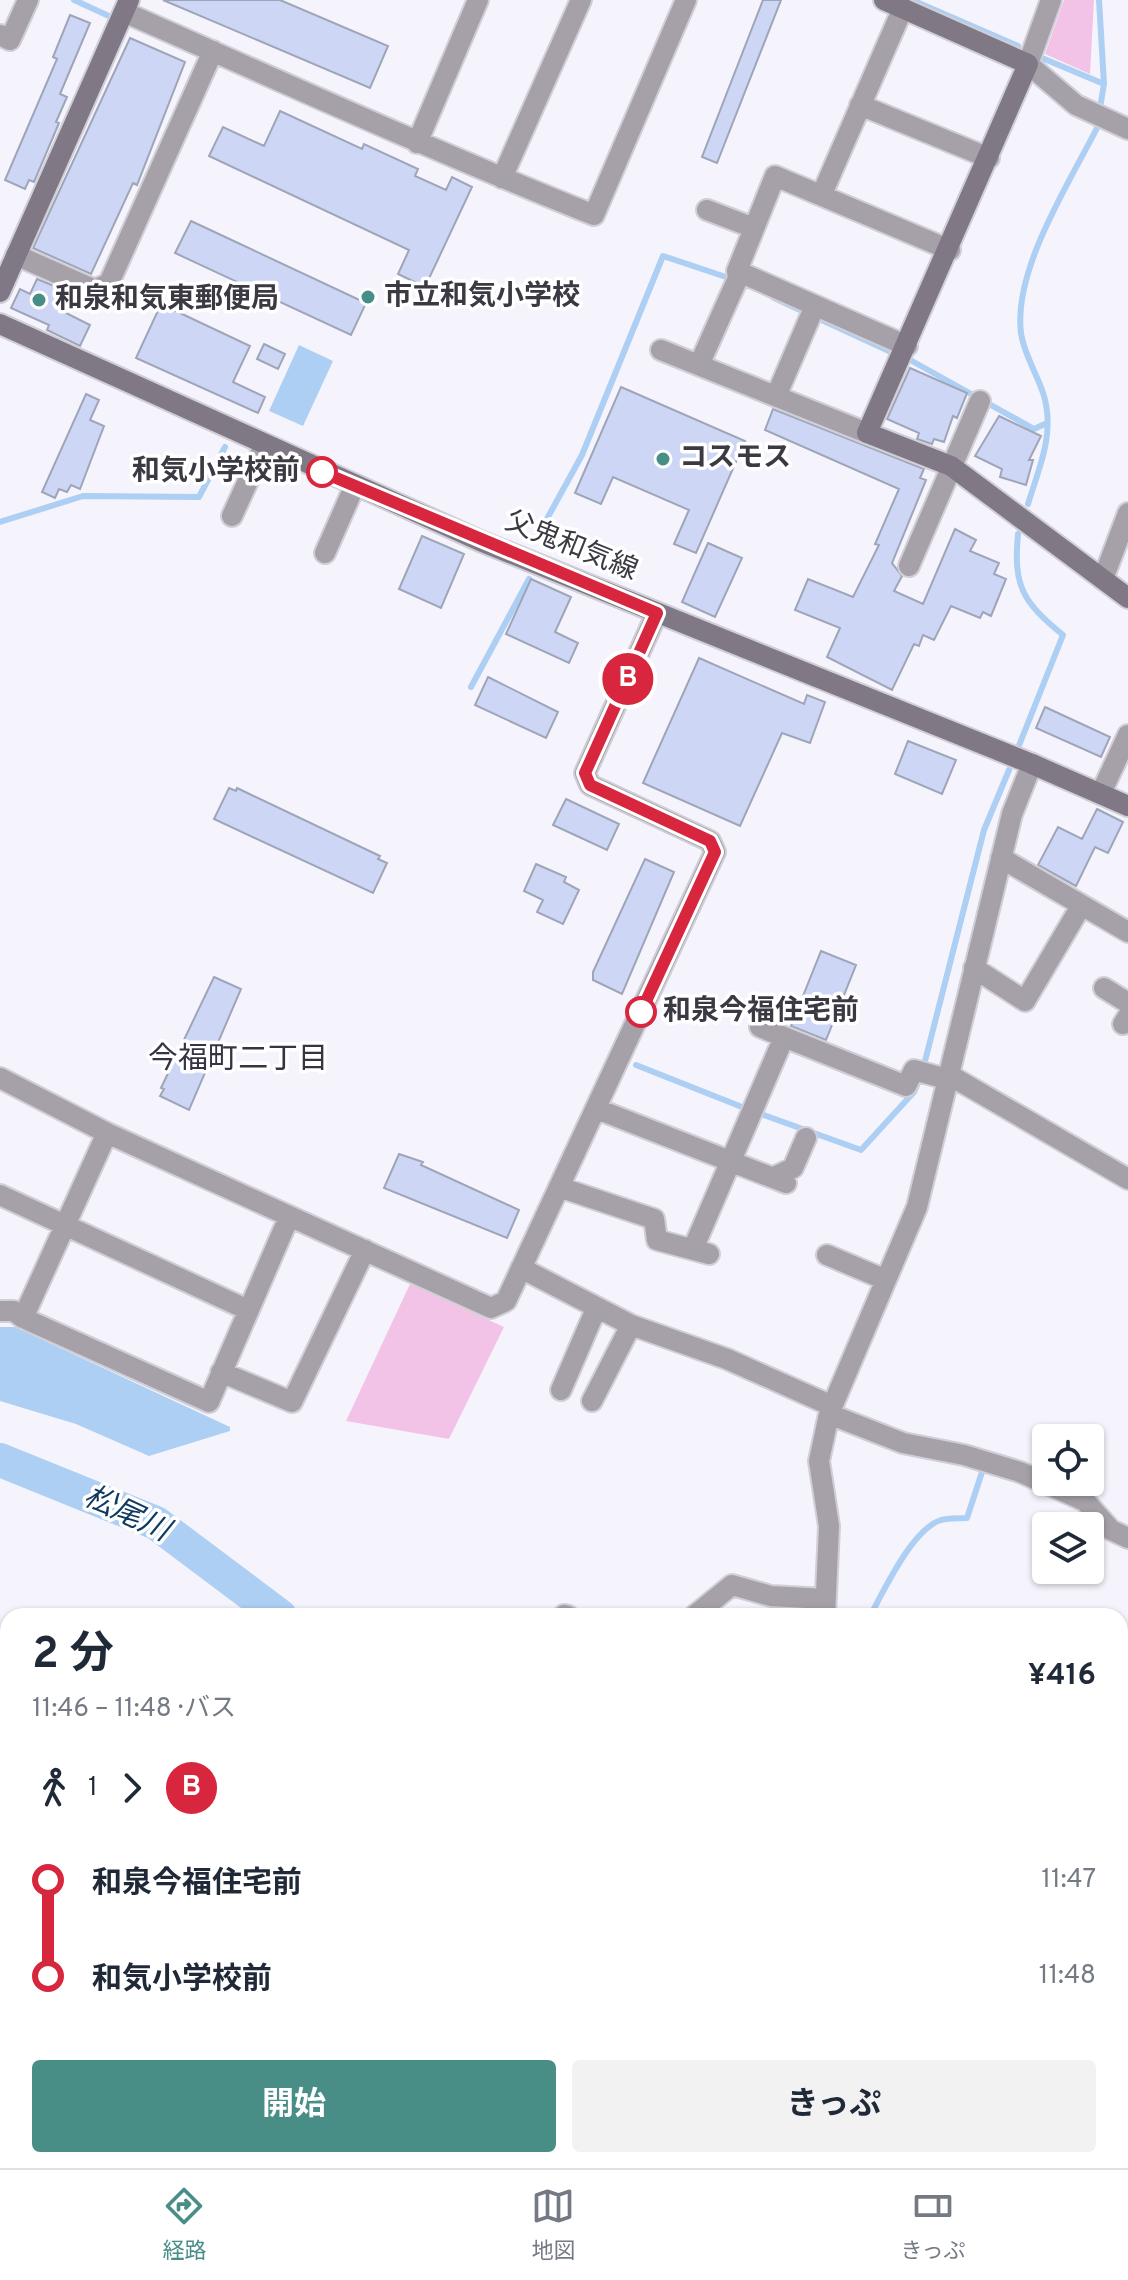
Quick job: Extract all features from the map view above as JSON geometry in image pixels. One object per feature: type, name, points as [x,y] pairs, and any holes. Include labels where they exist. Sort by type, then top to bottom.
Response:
[{"type":"main road","points":[[894,4],[1028,64],[950,250],[867,433],[951,466],[1128,598]]},
{"type":"main road","points":[[0,292],[127,6]]},
{"type":"main road","name":"父鬼和気線","points":[[0,324],[355,485],[1128,806]]},
{"type":"street","points":[[0,35],[10,40],[28,0]]},
{"type":"street","points":[[417,143],[478,0]]},
{"type":"street","points":[[502,178],[581,0]]},
{"type":"street","points":[[127,6],[213,51],[372,119],[417,143],[594,215],[686,0]]},
{"type":"street","points":[[1048,1],[1028,64],[1076,105],[1128,129]]},
{"type":"street","points":[[822,194],[860,105],[894,4]]},
{"type":"street","points":[[16,255],[95,290],[109,283],[213,51]]},
{"type":"street","points":[[860,105],[989,158]]},
{"type":"street","points":[[699,365],[737,278],[775,176],[950,250]]},
{"type":"street","points":[[707,210],[754,228]]},
{"type":"street","points":[[737,278],[812,313],[907,346]]},
{"type":"street","points":[[777,394],[812,313]]},
{"type":"street","points":[[661,350],[777,394],[867,433]]},
{"type":"street","points":[[909,566],[980,401]]},
{"type":"street","points":[[232,516],[264,446]]},
{"type":"street","points":[[325,553],[355,485]]},
{"type":"street","points":[[1103,579],[1128,513]]},
{"type":"street","points":[[0,1078],[107,1133],[491,1308],[506,1301],[715,852],[710,841],[590,785],[585,773],[657,613]]},
{"type":"street","points":[[1101,793],[1128,735]]},
{"type":"street","points":[[704,1608],[732,1585],[825,1608],[829,1526],[819,1461],[830,1410],[917,1207],[951,1078],[1001,858],[1032,764]]},
{"type":"street","points":[[1001,858],[1128,932]]},
{"type":"street","points":[[974,968],[1025,1001],[1081,906]]},
{"type":"street","points":[[1104,988],[1128,1003]]},
{"type":"street","points":[[760,1027],[906,1086],[914,1070],[951,1078],[1128,1179]]},
{"type":"street","points":[[559,1187],[654,1219],[652,1227],[656,1250],[701,1252],[731,1159],[784,1037]]},
{"type":"street","points":[[597,1109],[780,1180],[806,1152]]},
{"type":"street","points":[[23,1318],[107,1133]]},
{"type":"street","points":[[0,1195],[248,1310]]},
{"type":"street","points":[[0,1311],[14,1311],[23,1318],[209,1402],[289,1217]]},
{"type":"street","points":[[221,1372],[292,1402],[365,1250]]},
{"type":"street","points":[[827,1255],[886,1280]]},
{"type":"street","points":[[521,1268],[596,1309],[631,1325],[727,1359],[903,1443],[964,1455],[1020,1472],[1085,1501],[1111,1530],[1128,1538]]},
{"type":"street","points":[[561,1390],[596,1309]]},
{"type":"street","points":[[592,1401],[631,1325]]},
{"type":"shaded area","points":[[1064,0],[1094,0],[1090,74],[1045,54]]},
{"type":"shaded area","points":[[410,1284],[504,1327],[449,1439],[346,1421]]},
{"type":"water","points":[[299,345],[333,361],[303,426],[269,411]]},
{"type":"water","points":[[0,1327],[15,1327],[230,1427],[230,1431],[149,1456],[76,1424],[0,1401]]},
{"type":"building","points":[[163,0],[280,0],[388,46],[370,88]]},
{"type":"building","points":[[763,0],[781,0],[717,163],[702,157]]},
{"type":"building","points":[[70,15],[90,23],[60,94],[67,97],[56,122],[59,123],[34,182],[29,180],[25,189],[5,180],[57,59],[53,57]]},
{"type":"building","points":[[130,38],[185,62],[137,185],[133,183],[91,274],[33,248]]},
{"type":"building","points":[[280,111],[362,149],[364,144],[418,169],[415,176],[446,190],[452,177],[472,187],[425,287],[398,274],[409,250],[209,156],[223,127],[264,146]]},
{"type":"building","points":[[191,221],[366,303],[351,335],[175,253]]},
{"type":"building","points":[[37,279],[64,290],[56,308],[90,325],[80,346],[47,330],[49,325],[11,308],[20,289],[30,294]]},
{"type":"building","points":[[161,304],[250,346],[233,382],[265,397],[258,413],[136,358]]},
{"type":"building","points":[[264,344],[285,354],[278,369],[257,359]]},
{"type":"building","points":[[910,368],[967,393],[957,418],[953,416],[944,442],[934,439],[932,444],[917,439],[919,433],[887,419]]},
{"type":"building","name":"コスモス","points":[[621,387],[745,441],[696,553],[674,544],[689,510],[613,477],[601,504],[575,493]]},
{"type":"building","points":[[86,394],[99,400],[90,420],[104,426],[80,489],[71,485],[67,492],[59,489],[55,498],[42,492]]},
{"type":"building","points":[[773,409],[924,469],[920,478],[926,480],[892,563],[902,576],[894,591],[923,604],[955,529],[976,540],[970,551],[999,563],[994,574],[1006,579],[991,616],[983,612],[980,618],[951,606],[934,640],[923,635],[919,646],[914,644],[892,690],[827,657],[840,628],[795,610],[808,579],[853,597],[879,545],[875,544],[899,489],[765,430]]},
{"type":"building","points":[[999,416],[1041,436],[1029,460],[1033,460],[1026,485],[1000,477],[1002,469],[975,456]]},
{"type":"building","points":[[422,536],[464,554],[441,608],[399,589]]},
{"type":"building","points":[[708,543],[742,558],[715,617],[682,602]]},
{"type":"building","points":[[531,579],[571,597],[555,632],[578,643],[569,663],[506,634]]},
{"type":"building","points":[[699,658],[804,704],[807,695],[825,702],[810,743],[782,733],[740,826],[643,783]]},
{"type":"building","points":[[488,677],[558,712],[546,738],[475,705]]},
{"type":"building","points":[[1045,707],[1110,737],[1101,757],[1036,728]]},
{"type":"building","points":[[908,741],[956,760],[942,794],[895,774]]},
{"type":"building","points":[[229,788],[236,791],[237,788],[380,856],[378,859],[387,863],[373,893],[214,819]]},
{"type":"building","points":[[566,799],[619,824],[607,850],[553,825]]},
{"type":"building","points":[[1097,809],[1123,822],[1108,853],[1095,847],[1076,886],[1038,865],[1058,827],[1082,839]]},
{"type":"building","points":[[645,859],[674,872],[622,994],[593,980],[593,972]]},
{"type":"building","points":[[536,864],[566,877],[564,882],[579,890],[563,924],[537,912],[543,900],[524,891]]},
{"type":"building","points":[[821,951],[856,965],[826,1040],[791,1026]]},
{"type":"building","points":[[214,977],[241,989],[189,1110],[160,1096],[164,1089],[161,1088]]},
{"type":"building","points":[[399,1154],[423,1162],[421,1165],[519,1210],[507,1238],[384,1188]]},
{"type":"waterway","points":[[74,0],[109,16]]},
{"type":"waterway","points":[[912,0],[1018,46]]},
{"type":"waterway","points":[[1099,0],[1104,84],[1100,108]]},
{"type":"waterway","points":[[1042,58],[1104,84]]},
{"type":"waterway","points":[[1028,504],[1044,451],[1048,424],[1044,396],[1021,333],[1021,308],[1034,254],[1098,126]]},
{"type":"waterway","points":[[549,546],[537,537],[582,455],[663,256],[735,280]]},
{"type":"waterway","points":[[774,298],[891,352]]},
{"type":"waterway","points":[[912,361],[1034,429],[1047,423]]},
{"type":"waterway","points":[[0,522],[83,496],[199,497],[225,447]]},
{"type":"waterway","points":[[1018,534],[1019,581],[1038,613],[1063,635],[1018,748]]},
{"type":"waterway","points":[[471,687],[529,579]]},
{"type":"waterway","points":[[924,1065],[984,830],[1009,770]]},
{"type":"waterway","points":[[636,1065],[747,1109]]},
{"type":"waterway","points":[[758,1113],[861,1150],[917,1085]]},
{"type":"waterway","name":"松尾川","points":[[0,1460],[156,1523],[269,1608]]},
{"type":"waterway","points":[[874,1608],[900,1562],[920,1535],[941,1520],[967,1518],[983,1469]]},
{"type":"bus line","name":"B","points":[[322,472],[657,613],[585,773],[590,785],[710,841],[715,852],[641,1012]]},
{"type":"place","name":"市立和気小学校","points":[[368,297]]},
{"type":"place","name":"和泉和気東郵便局","points":[[39,300]]},
{"type":"place","name":"コスモス","points":[[663,459]]},
{"type":"place","name":"和気小学校前","points":[[322,472]]},
{"type":"place","name":"和泉今福住宅前","points":[[641,1012]]},
{"type":"district","name":"今福町二丁目","points":[[238,1060]]}]
